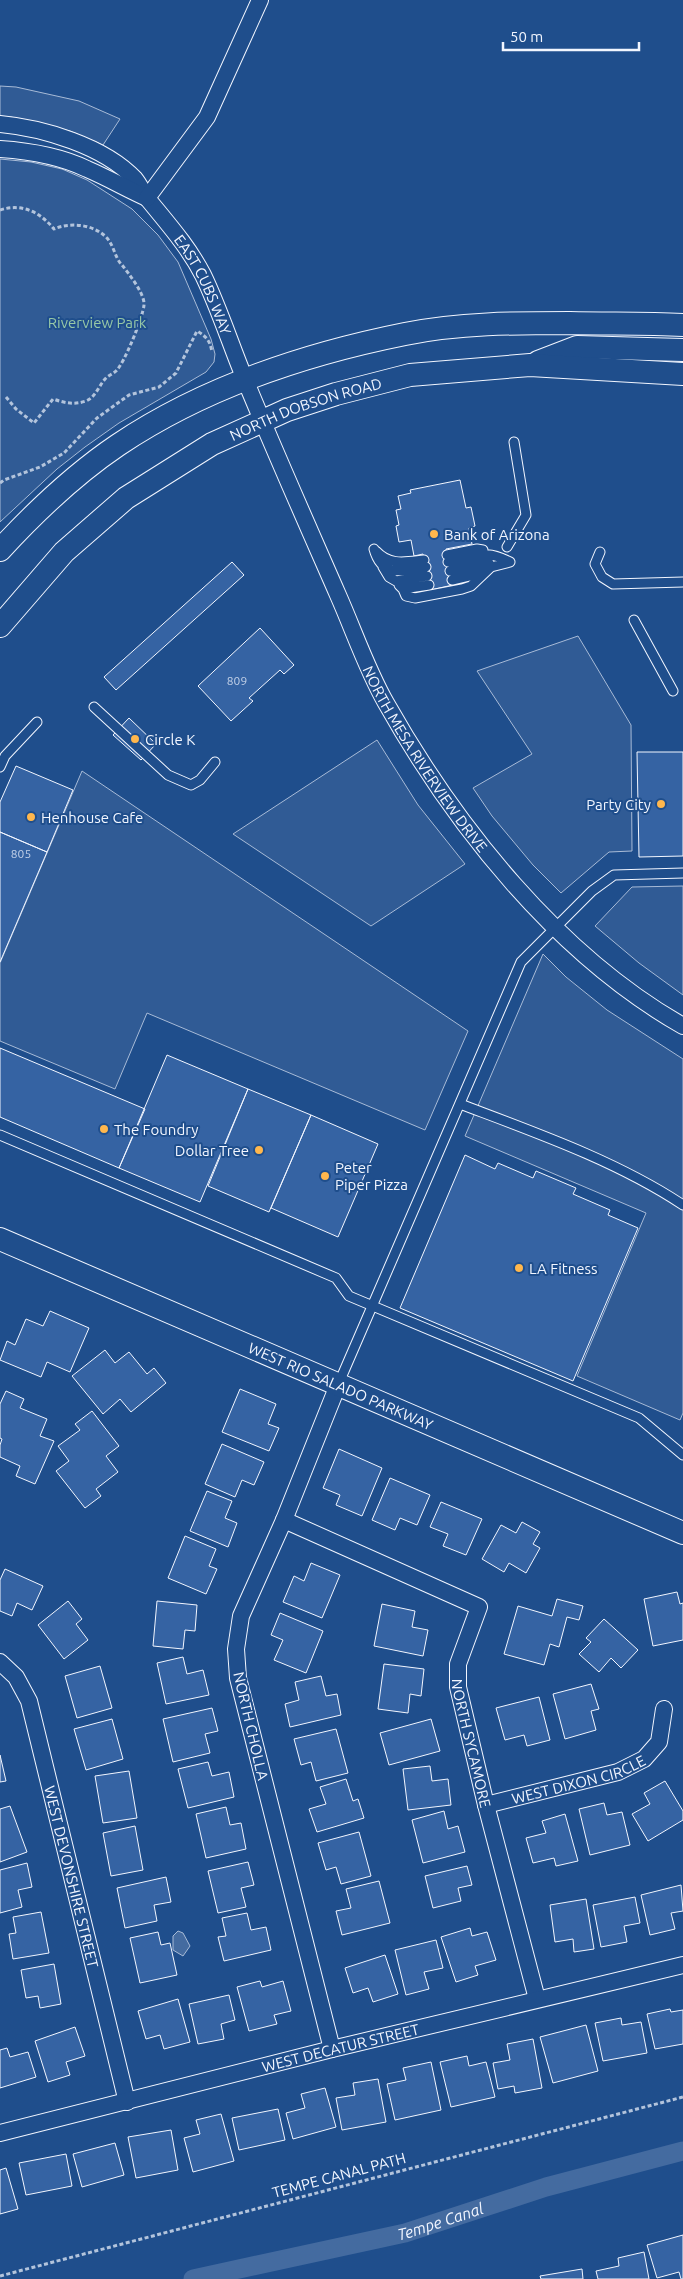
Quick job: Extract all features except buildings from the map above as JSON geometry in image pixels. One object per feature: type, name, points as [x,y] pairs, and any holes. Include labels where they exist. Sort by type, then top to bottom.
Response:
[{"type":"main road","points":[[0,550],[41,507],[118,446],[192,403],[245,380],[302,360],[406,334],[502,323],[683,325]]},
{"type":"main road","points":[[530,365],[578,347],[683,350]]},
{"type":"main road","name":"NORTH DOBSON ROAD","points":[[0,626],[64,552],[126,498],[212,444],[287,410],[336,394],[410,376],[530,365],[683,374]]},
{"type":"main road","name":"WEST RIO SALADO PARKWAY","points":[[0,1239],[683,1533]]},
{"type":"street","points":[[147,198],[207,117],[260,0]]},
{"type":"street","name":"EAST CUBS WAY","points":[[0,124],[43,131],[82,145],[107,159],[135,179],[147,198],[185,244],[204,275],[262,421]]},
{"type":"street","name":"EAST CUBS WAY","points":[[0,149],[30,152],[65,160],[86,168],[147,198]]},
{"type":"street","name":"NORTH MESA RIVERVIEW DRIVE","points":[[262,421],[385,702],[410,744],[470,832],[513,884],[584,953],[622,985],[683,1026]]},
{"type":"street","name":"NORTH CHOLLA","points":[[332,2049],[238,1678],[236,1649],[241,1616],[284,1520],[338,1385]]},
{"type":"street","name":"NORTH SYCAMORE","points":[[284,1520],[478,1607],[458,1664],[458,1687],[486,1805],[537,1999]]},
{"type":"street","name":"WEST DEVONSHIRE STREET","points":[[0,1662],[16,1676],[29,1701],[127,2102]]},
{"type":"street","name":"WEST DIXON CIRCLE","points":[[486,1805],[618,1772],[644,1759],[659,1742],[664,1709]]},
{"type":"street","name":"WEST DECATUR STREET","points":[[0,2133],[332,2049],[683,1965]]},
{"type":"lane","points":[[507,547],[526,514],[514,442]]},
{"type":"lane","points":[[427,572],[387,560],[374,548],[377,559],[389,576],[403,589],[406,596],[415,598],[471,586],[491,567],[510,562]]},
{"type":"lane","points":[[600,552],[595,564],[602,577],[613,584],[683,582]]},
{"type":"lane","points":[[479,554],[492,554],[510,562],[490,563],[469,576],[449,567],[479,554]]},
{"type":"lane","points":[[384,567],[395,572],[427,572]]},
{"type":"lane","points":[[396,581],[427,572]]},
{"type":"lane","points":[[403,589],[427,572]]},
{"type":"lane","points":[[634,620],[673,691]]},
{"type":"lane","points":[[94,707],[168,775],[182,782],[191,785],[200,780],[215,762]]},
{"type":"lane","points":[[0,767],[5,756],[37,722]]},
{"type":"lane","points":[[338,1385],[521,962],[592,891],[614,875],[683,873]]},
{"type":"lane","points":[[460,1104],[601,1162],[645,1183],[683,1205]]},
{"type":"lane","points":[[0,1136],[336,1278],[349,1296],[639,1418],[683,1454]]},
{"type":"path","points":[[0,210],[20,208],[43,216],[54,229],[67,224],[76,224],[98,232],[108,239],[119,262],[133,279],[144,303],[138,330],[122,361],[116,371],[107,377],[96,394],[87,400],[68,404],[53,399],[34,423],[16,409],[6,397]]},
{"type":"path","points":[[0,483],[40,467],[64,453],[97,418],[129,395],[159,387],[176,373],[197,331],[206,336],[211,343],[212,352]]},
{"type":"path","name":"TEMPE CANAL PATH","points":[[0,2276],[683,2097]]},
{"type":"shaded area","points":[[0,86],[16,87],[79,101],[120,119],[103,145],[70,131],[11,117],[0,117]]},
{"type":"shaded area","name":"Riverview Park","points":[[0,159],[31,162],[62,169],[87,180],[132,209],[158,235],[178,262],[211,339],[215,354],[214,362],[206,372],[119,423],[85,447],[57,469],[0,522]]},
{"type":"shaded area","points":[[578,636],[631,725],[632,851],[609,852],[561,893],[533,865],[492,816],[473,788],[532,754],[477,671]]},
{"type":"shaded area","points":[[377,740],[418,805],[465,864],[371,926],[233,834]]},
{"type":"shaded area","points":[[82,771],[468,1031],[425,1130],[147,1013],[115,1089],[0,1041],[0,963]]},
{"type":"shaded area","points":[[683,886],[683,995],[639,963],[595,926],[632,887]]},
{"type":"shaded area","points":[[543,954],[566,977],[607,1010],[683,1059],[683,1413],[680,1420],[577,1376],[646,1213],[465,1136]]},
{"type":"shaded area","points":[[178,1931],[183,1933],[190,1946],[183,1956],[173,1950],[173,1936]]},
{"type":"waterway","name":"Tempe Canal","points":[[193,2279],[405,2233],[546,2187],[683,2151]]},
{"type":"place","name":"Bank of Arizona","points":[[434,534]]},
{"type":"place","name":"Circle K","points":[[135,739]]},
{"type":"place","name":"Party City","points":[[661,804]]},
{"type":"place","name":"Henhouse Cafe","points":[[31,817]]},
{"type":"place","name":"The Foundry","points":[[104,1129]]},
{"type":"place","name":"Dollar Tree","points":[[259,1150]]},
{"type":"place","name":"Peter Piper Pizza","points":[[325,1176]]},
{"type":"place","name":"LA Fitness","points":[[519,1268]]}]
